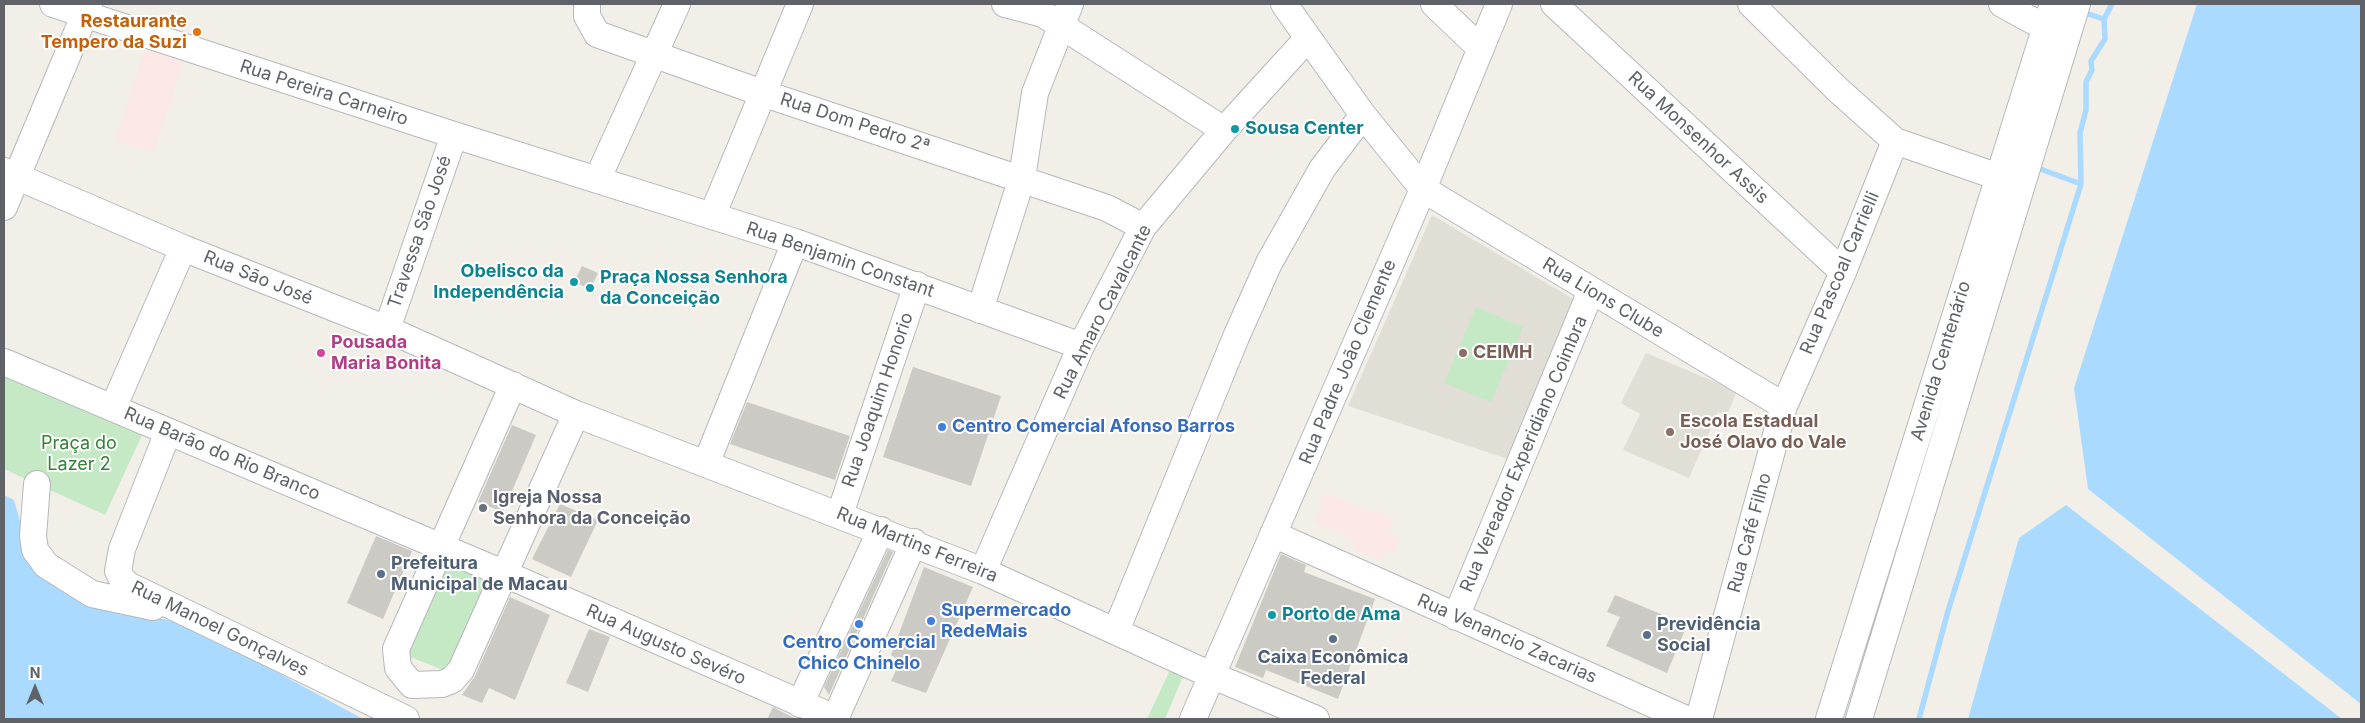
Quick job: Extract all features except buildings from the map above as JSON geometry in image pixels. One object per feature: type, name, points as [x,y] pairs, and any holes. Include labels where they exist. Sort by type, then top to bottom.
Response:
[{"type":"street","name":"Rua Pereira Carneiro","points":[[53,4],[87,10],[454,135],[597,180]]},
{"type":"street","name":"Rua Dom Pedro 2ª","points":[[587,4],[587,16],[597,34],[652,55],[1107,208],[1143,227]]},
{"type":"street","points":[[597,180],[652,55],[677,4]]},
{"type":"street","points":[[712,216],[800,4]]},
{"type":"street","points":[[1004,4],[1052,12],[1224,130]]},
{"type":"street","name":"Rua Lions Clube","points":[[1284,4],[1363,115],[1423,189],[1784,406]]},
{"type":"street","points":[[1434,4],[1479,47]]},
{"type":"street","name":"Rua Padre João Clemente","points":[[1193,719],[1423,189],[1479,47],[1499,4]]},
{"type":"street","name":"Rua Monsenhor Assis","points":[[1554,4],[1843,272]]},
{"type":"street","points":[[1751,4],[1837,90],[1895,141],[2009,181]]},
{"type":"street","points":[[2002,4],[2050,16]]},
{"type":"street","name":"Avenida Centenário","points":[[1829,719],[1864,608],[2009,181],[2077,4]]},
{"type":"street","points":[[4,207],[10,174],[87,10]]},
{"type":"street","points":[[980,310],[1022,178],[1035,93],[1052,12]]},
{"type":"street","name":"Avenida Centenário","points":[[1859,719],[1891,614],[2009,181],[2050,16]]},
{"type":"street","name":"Rua Amaro Cavalcante","points":[[983,571],[1081,346],[1143,227],[1224,130],[1308,38]]},
{"type":"street","points":[[1116,631],[1236,337],[1270,262],[1322,169],[1363,115]]},
{"type":"street","name":"Travessa São José","points":[[387,329],[454,135]]},
{"type":"street","name":"Rua Pascoal Carrielli","points":[[1784,406],[1843,272],[1895,141]]},
{"type":"street","name":"Rua São José","points":[[10,174],[183,248],[387,329],[513,385]]},
{"type":"street","name":"Rua Benjamin Constant","points":[[597,180],[795,242],[1081,346]]},
{"type":"street","points":[[706,464],[795,242]]},
{"type":"street","points":[[113,408],[183,248]]},
{"type":"street","name":"Rua Joaquim Honorio","points":[[840,514],[917,285]]},
{"type":"street","name":"Rua Vereador Experidiano Coimbra","points":[[1456,616],[1591,291]]},
{"type":"street","name":"Rua Barão do Rio Branco","points":[[4,362],[440,546]]},
{"type":"street","points":[[412,685],[398,668],[396,649],[440,546],[513,385]]},
{"type":"street","name":"Rua Martins Ferreira","points":[[513,385],[576,414],[914,542],[983,571],[1211,675],[1316,719]]},
{"type":"street","name":"Rua Café Filho","points":[[1699,719],[1784,406]]},
{"type":"street","points":[[412,685],[442,684],[452,680],[461,670],[576,414]]},
{"type":"street","name":"Rua Manoel Gonçalves","points":[[168,432],[122,549],[118,571],[122,579],[137,590],[393,718]]},
{"type":"street","points":[[37,484],[33,536],[35,550],[46,565],[92,594],[165,611],[393,718],[412,685]]},
{"type":"street","points":[[800,704],[881,530]]},
{"type":"street","name":"Rua Venancio Zacarias","points":[[1274,534],[1686,719]]},
{"type":"street","points":[[836,719],[914,542]]},
{"type":"street","name":"Rua Augusto Sevéro","points":[[440,546],[836,719]]},
{"type":"street","points":[[1864,608],[1891,614]]},
{"type":"shaded area","points":[[145,49],[184,61],[154,152],[115,141]]},
{"type":"shaded area","name":"CEIMH","points":[[1432,215],[1575,300],[1514,461],[1348,406]]},
{"type":"shaded area","name":"Escola Estadual José Olavo do Vale","points":[[1646,353],[1737,391],[1727,415],[1718,412],[1689,478],[1623,450],[1640,414],[1621,403]]},
{"type":"shaded area","points":[[1324,493],[1393,518],[1389,533],[1401,537],[1394,552],[1385,550],[1380,560],[1353,550],[1357,540],[1315,523],[1322,506],[1319,505]]},
{"type":"green space","points":[[1476,307],[1523,327],[1491,402],[1444,383]]},
{"type":"green space","name":"Praça do Lazer 2","points":[[4,373],[143,433],[105,515],[4,469]]},
{"type":"green space","points":[[439,561],[490,575],[454,665],[443,670],[403,654]]},
{"type":"green space","points":[[1171,668],[1184,674],[1165,719],[1147,719]]},
{"type":"water","points":[[2197,4],[2361,4],[2361,704],[2088,489],[2074,388]]},
{"type":"water","points":[[4,495],[14,500],[32,563],[146,615],[192,626],[363,719],[4,719]]},
{"type":"water","points":[[2066,505],[2342,719],[1968,719],[2019,538]]},
{"type":"waterway","points":[[1919,719],[1948,611],[2081,184],[2080,133],[2086,110],[2086,82],[2092,70],[2091,61],[2105,39],[2104,19],[2112,4]]},
{"type":"waterway","points":[[2082,12],[2104,19]]},
{"type":"waterway","points":[[2035,167],[2081,184]]},
{"type":"place","name":"Restaurante Tempero da Suzi","points":[[197,32]]},
{"type":"place","name":"Sousa Center","points":[[1235,129]]},
{"type":"place","name":"Obelisco da Independência","points":[[574,282]]},
{"type":"place","name":"Praça Nossa Senhora da Conceição","points":[[590,288]]},
{"type":"place","name":"Pousada Maria Bonita","points":[[321,353]]},
{"type":"place","name":"CEIMH","points":[[1463,353]]},
{"type":"place","name":"Centro Comercial Afonso Barros","points":[[942,427]]},
{"type":"place","name":"Escola Estadual José Olavo do Vale","points":[[1670,432]]},
{"type":"place","name":"Igreja Nossa Senhora da Conceição","points":[[483,508]]},
{"type":"place","name":"Prefeitura Municipal de Macau","points":[[381,574]]},
{"type":"place","name":"Porto de Ama","points":[[1272,615]]},
{"type":"place","name":"Supermercado RedeMais","points":[[931,621]]},
{"type":"place","name":"Centro Comercial Chico Chinelo","points":[[859,624]]},
{"type":"place","name":"Previdência Social","points":[[1647,635]]},
{"type":"place","name":"Caixa Econômica Federal","points":[[1333,639]]}]
